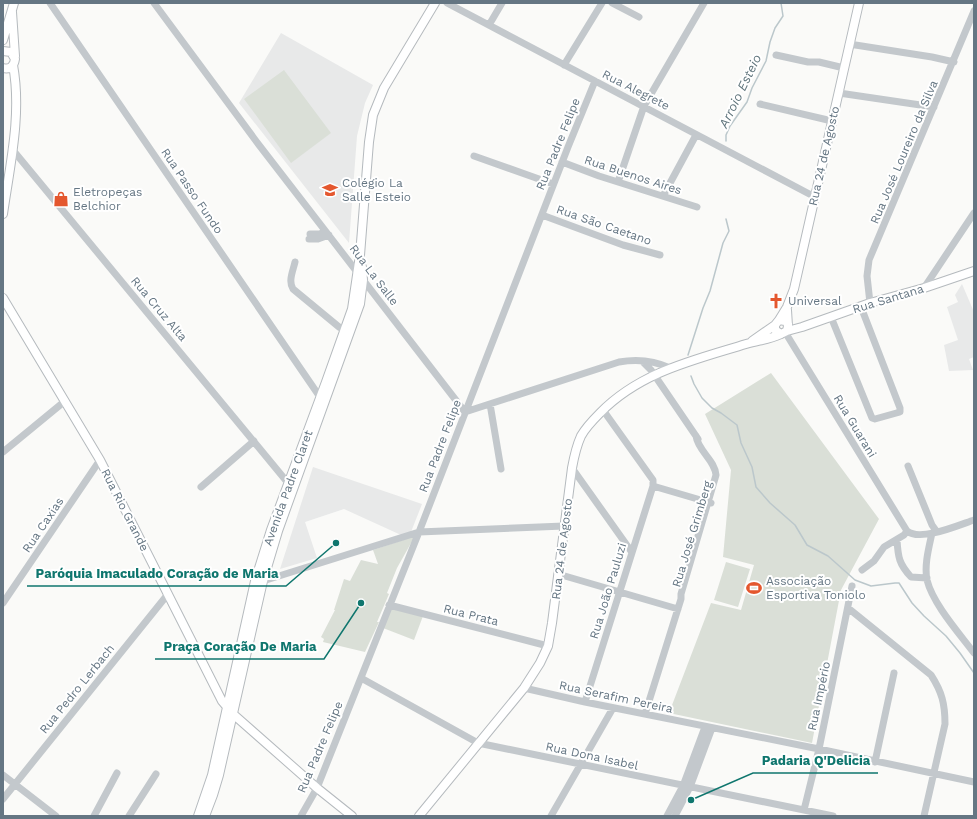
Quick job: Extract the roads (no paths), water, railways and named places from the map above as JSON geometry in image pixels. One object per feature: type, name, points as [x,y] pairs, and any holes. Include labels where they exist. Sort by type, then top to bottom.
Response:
[{"type":"main road","points":[[8,66],[10,30],[9,18],[14,3]]},
{"type":"main road","name":"Avenida Padre Claret","points":[[259,581],[278,531],[354,299],[360,255],[369,142],[373,115],[384,88],[435,3]]},
{"type":"main road","name":"Rua 24 de Agosto","points":[[750,342],[777,323],[787,307],[794,289],[859,3]]},
{"type":"main road","points":[[3,40],[10,30]]},
{"type":"main road","points":[[3,51],[8,51],[8,66],[16,78],[16,106],[12,149],[3,214]]},
{"type":"main road","name":"Avenida Padre Claret","points":[[322,396],[360,304],[363,280],[360,255]]},
{"type":"main road","name":"Rua Santana","points":[[786,329],[802,327],[870,303],[924,288],[974,271]]},
{"type":"main road","name":"Rua Rio Grande","points":[[3,298],[100,460],[222,701],[230,711],[317,788],[352,816]]},
{"type":"main road","name":"Rua 24 de Agosto","points":[[419,816],[524,688],[540,663],[548,646],[572,468],[576,447],[588,425],[627,390],[654,375],[670,368],[750,342],[769,339],[786,329],[787,307]]},
{"type":"main road","points":[[785,321],[786,329],[775,330],[777,323],[785,321]]},
{"type":"main road","name":"Avenida Padre Claret","points":[[205,816],[219,774],[230,711],[271,530],[288,483],[317,414]]},
{"type":"main road","name":"Avenida Padre Claret","points":[[198,816],[212,775],[230,711]]},
{"type":"street","name":"Rua Passo Fundo","points":[[50,3],[322,396]]},
{"type":"street","name":"Rua La Salle","points":[[154,3],[256,141],[465,412]]},
{"type":"street","name":"Rua Alegrete","points":[[448,3],[815,197]]},
{"type":"street","points":[[489,25],[502,3]]},
{"type":"street","points":[[564,64],[602,3]]},
{"type":"street","points":[[612,3],[639,17]]},
{"type":"street","points":[[618,182],[644,106],[704,3]]},
{"type":"street","name":"Rua José Loureiro da Silva","points":[[870,303],[867,276],[869,260],[954,62],[974,11]]},
{"type":"street","points":[[849,44],[932,57],[954,62]]},
{"type":"street","points":[[776,55],[844,68]]},
{"type":"street","name":"Rua Padre Felipe","points":[[301,816],[317,788],[361,678],[594,81]]},
{"type":"street","points":[[839,93],[934,107]]},
{"type":"street","points":[[760,104],[832,121]]},
{"type":"street","points":[[663,196],[696,135]]},
{"type":"street","name":"Rua Cruz Alta","points":[[12,149],[288,483]]},
{"type":"street","points":[[474,156],[553,184]]},
{"type":"street","name":"Rua Buenos Aires","points":[[562,162],[618,182],[697,207]]},
{"type":"street","points":[[924,288],[974,213]]},
{"type":"street","name":"Rua São Caetano","points":[[542,215],[623,245],[660,255]]},
{"type":"street","points":[[310,236],[318,239],[327,233]]},
{"type":"street","points":[[295,262],[290,284],[293,289],[339,327],[345,330]]},
{"type":"street","points":[[831,317],[872,418],[876,419],[900,412],[900,408],[861,307]]},
{"type":"street","name":"Rua Guarani","points":[[786,329],[906,531]]},
{"type":"street","points":[[465,412],[619,362],[643,362],[670,368]]},
{"type":"street","points":[[643,362],[649,367],[654,375]]},
{"type":"street","name":"Rua José Grimberg","points":[[645,714],[719,474],[716,462],[654,375]]},
{"type":"street","points":[[3,452],[65,401]]},
{"type":"street","points":[[490,404],[501,469]]},
{"type":"street","points":[[603,410],[653,480],[653,486],[710,503]]},
{"type":"street","points":[[201,487],[254,441]]},
{"type":"street","name":"Rua Caxias","points":[[3,603],[100,460]]},
{"type":"street","points":[[908,466],[934,533],[928,555],[927,578],[937,601],[974,653]]},
{"type":"street","points":[[572,468],[631,551]]},
{"type":"street","name":"Rua João Pauluzi","points":[[585,702],[631,551],[653,486]]},
{"type":"street","points":[[862,570],[874,561],[884,547],[904,535],[906,531],[915,534],[934,533],[974,520]]},
{"type":"street","points":[[259,581],[419,532],[564,526]]},
{"type":"street","points":[[897,540],[899,560],[902,567],[911,577],[927,578]]},
{"type":"street","points":[[558,574],[678,609]]},
{"type":"street","name":"Rua Império","points":[[804,810],[819,749],[852,586]]},
{"type":"street","name":"Rua Pedro Lerbach","points":[[3,799],[168,594]]},
{"type":"street","name":"Rua Prata","points":[[389,605],[548,646]]},
{"type":"street","points":[[848,608],[931,675],[939,687],[945,710],[945,724],[924,816]]},
{"type":"street","points":[[876,762],[894,673]]},
{"type":"street","name":"Rua Dona Isabel","points":[[361,678],[478,743],[833,816]]},
{"type":"street","name":"Rua Serafim Pereira","points":[[524,688],[613,708],[819,749],[974,782]]},
{"type":"street","points":[[551,816],[613,708]]},
{"type":"street","points":[[667,816],[675,808],[686,786],[709,727]]},
{"type":"street","points":[[94,816],[117,773]]},
{"type":"street","points":[[129,816],[156,774]]},
{"type":"street","points":[[3,776],[56,816]]},
{"type":"street","points":[[675,808],[675,816]]},
{"type":"waterway","name":"Arroio Esteio","points":[[726,141],[726,135],[730,126],[747,102],[752,88],[766,61],[775,28],[783,16],[781,3]]},
{"type":"waterway","name":"Arroio Esteio","points":[[688,355],[710,291],[723,243],[729,231],[726,219]]},
{"type":"waterway","name":"Arroio Esteio","points":[[691,376],[702,398],[712,408],[737,425],[741,443],[752,467],[756,487],[770,503],[795,525],[807,545],[828,556],[855,580],[871,586],[899,583],[912,603],[946,636],[974,673]]},
{"type":"place","name":"Colégio La Salle Esteio","points":[[330,190]]},
{"type":"place","name":"Eletropeças Belchior","points":[[61,199]]},
{"type":"place","name":"Universal","points":[[776,301]]},
{"type":"place","name":"Paróquia Imaculado Coração de Maria","points":[[336,543]]},
{"type":"place","name":"Associação Esportiva Toniolo","points":[[754,588]]},
{"type":"place","name":"Praça Coração De Maria","points":[[361,603]]},
{"type":"place","name":"Padaria Q'Delicia","points":[[691,800]]}]
